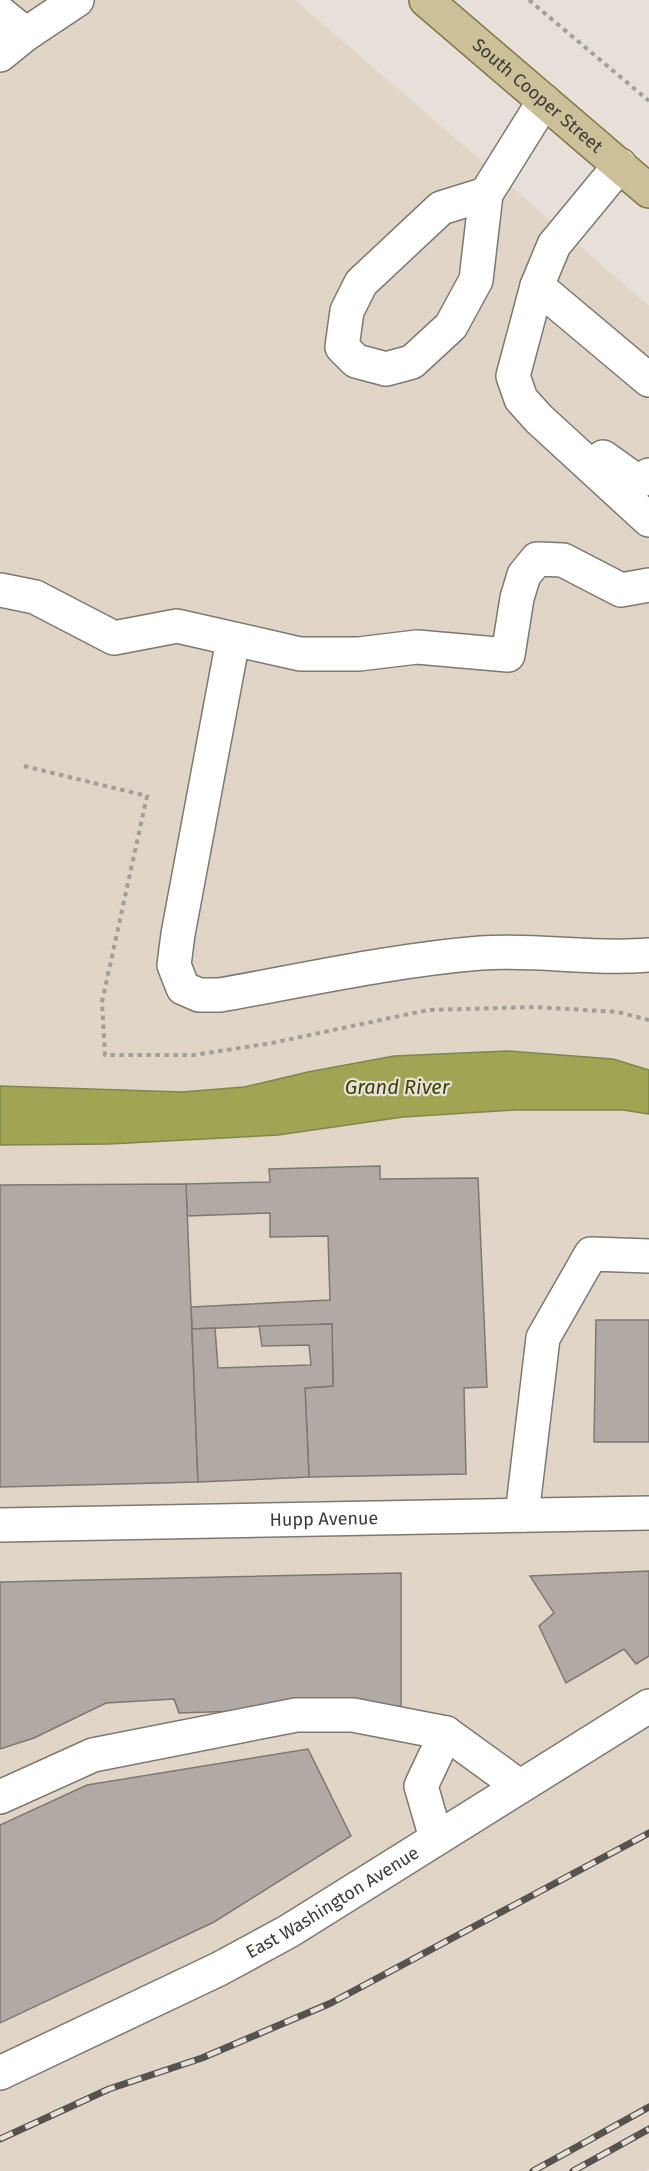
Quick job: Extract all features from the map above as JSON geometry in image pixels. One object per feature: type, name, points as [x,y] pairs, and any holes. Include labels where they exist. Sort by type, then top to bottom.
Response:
[{"type":"main road","name":"South Cooper Street","points":[[426,0],[649,191]]},
{"type":"street","points":[[0,55],[26,34],[77,0]]},
{"type":"street","points":[[0,13],[26,34]]},
{"type":"street","points":[[486,194],[441,208],[361,283],[347,311],[342,346],[356,361],[386,369],[412,362],[451,326],[476,280],[486,194],[544,101]]},
{"type":"street","points":[[620,165],[554,245],[537,286],[513,376],[521,399],[649,520]]},
{"type":"street","points":[[537,286],[649,380]]},
{"type":"street","points":[[521,399],[638,482],[649,475]]},
{"type":"street","points":[[0,590],[35,597],[114,638],[177,626],[300,654],[359,654],[417,647],[508,655],[517,598],[524,575],[537,560],[563,560],[621,590],[649,585]]},
{"type":"street","points":[[233,640],[178,934],[174,964],[183,988],[199,995],[220,995],[482,953],[558,953],[617,957],[649,954]]},
{"type":"street","points":[[522,1515],[543,1338],[591,1254],[649,1256]]},
{"type":"street","name":"Hupp Avenue","points":[[0,1525],[649,1513]]},
{"type":"street","name":"East Washington Avenue","points":[[0,2073],[229,1964],[289,1931],[519,1785],[649,1706]]},
{"type":"street","points":[[0,1797],[93,1755],[296,1714],[353,1714],[446,1733],[519,1785]]},
{"type":"street","points":[[436,1838],[421,1786],[446,1733]]},
{"type":"path","points":[[529,0],[649,101]]},
{"type":"shaded area","points":[[0,0],[295,0],[649,306],[649,2169],[645,2171],[0,2171]]},
{"type":"water","name":"Grand River","points":[[507,1051],[613,1059],[649,1070],[649,1114],[623,1110],[515,1110],[403,1117],[278,1135],[109,1144],[0,1145],[0,1086],[182,1092],[244,1087],[394,1056]]},
{"type":"building","points":[[380,1166],[380,1179],[478,1178],[487,1387],[464,1388],[466,1474],[309,1477],[305,1388],[333,1386],[332,1324],[192,1329],[191,1307],[330,1300],[328,1236],[270,1237],[270,1213],[187,1216],[186,1184],[270,1182],[269,1169]]},
{"type":"building","points":[[186,1184],[198,1482],[0,1487],[0,1185]]},
{"type":"building","points":[[596,1320],[649,1320],[649,1442],[594,1442]]},
{"type":"building","points":[[332,1324],[333,1386],[305,1388],[309,1477],[198,1482],[192,1329],[215,1328],[218,1368],[311,1365],[309,1345],[262,1346],[259,1326]]},
{"type":"building","points":[[649,1571],[649,1656],[636,1664],[624,1649],[566,1683],[539,1626],[554,1613],[530,1576]]},
{"type":"building","points":[[401,1573],[401,1706],[179,1713],[174,1699],[106,1703],[34,1738],[0,1749],[0,1582]]},
{"type":"building","points":[[308,1749],[351,1836],[214,1922],[0,2023],[0,1825],[87,1785]]},
{"type":"railway","points":[[0,2139],[109,2089],[202,2058],[331,2003],[649,1833]]},
{"type":"railway","points":[[533,2171],[649,2107]]},
{"type":"railway","points":[[573,2171],[649,2129]]}]
